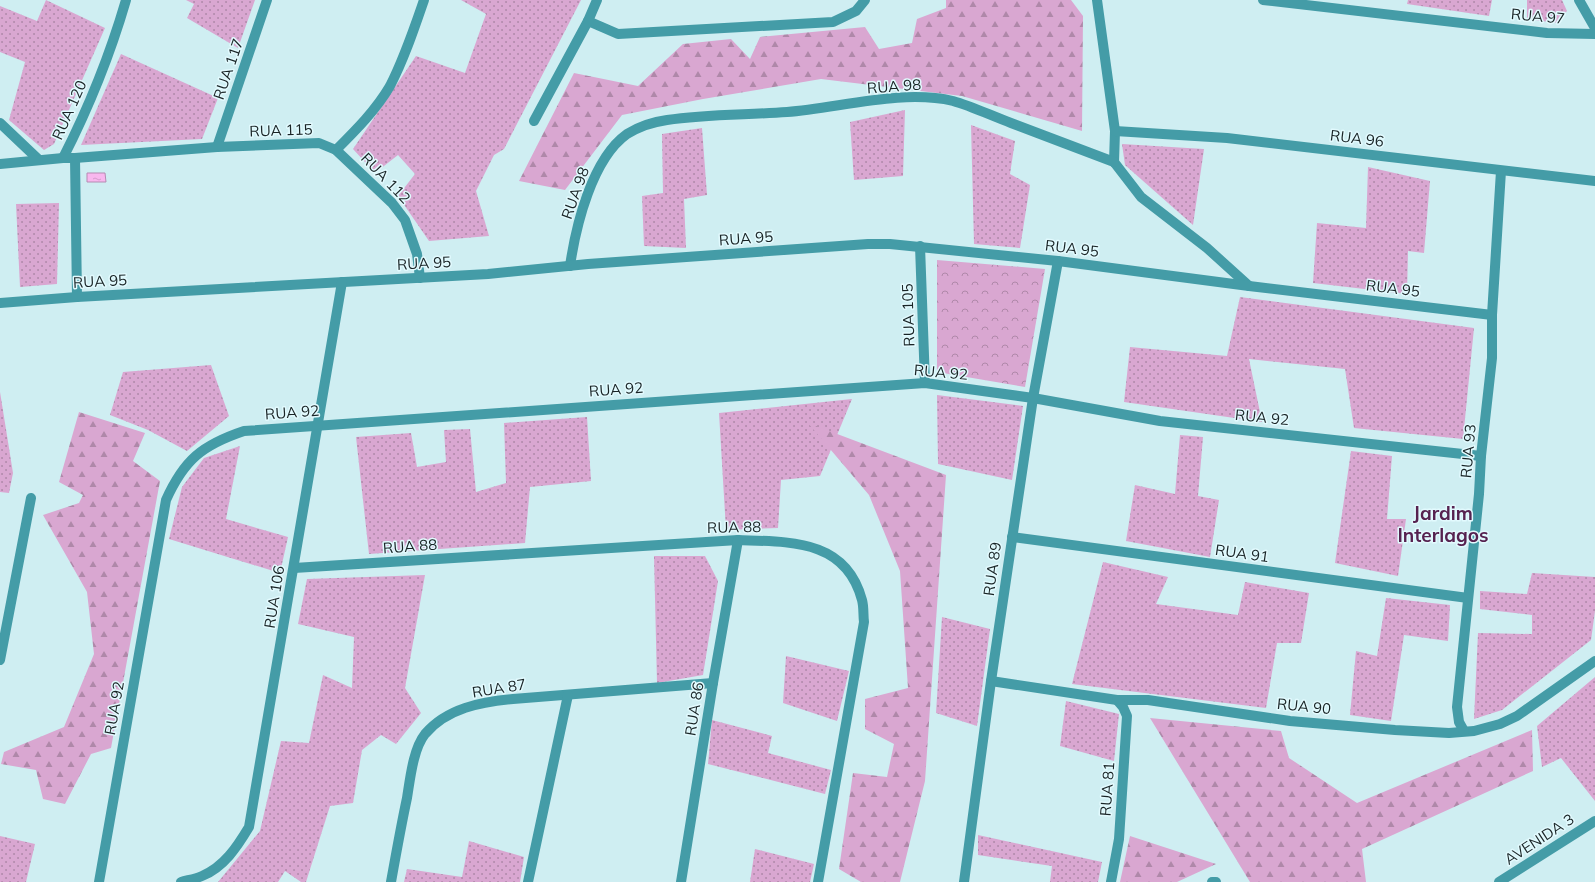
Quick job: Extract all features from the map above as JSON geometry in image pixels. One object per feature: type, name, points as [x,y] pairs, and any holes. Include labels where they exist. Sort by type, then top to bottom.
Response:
[{"type":"street","name":"RUA 120","points":[[77,297],[75,158],[63,158],[79,128],[106,62],[126,0]]},
{"type":"street","name":"RUA 117","points":[[217,147],[267,0]]},
{"type":"street","points":[[336,150],[362,124],[389,87],[411,38],[424,0]]},
{"type":"street","points":[[534,121],[588,21],[597,0]]},
{"type":"street","points":[[588,21],[618,34],[834,22],[856,11],[865,0]]},
{"type":"street","points":[[1098,0],[1115,131],[1114,162],[1141,197],[1207,248],[1249,286]]},
{"type":"street","name":"RUA 97","points":[[1263,0],[1546,33],[1595,34]]},
{"type":"street","points":[[1579,0],[1595,28]]},
{"type":"street","name":"RUA 98","points":[[570,266],[573,242],[593,181],[607,154],[626,135],[643,125],[667,120],[788,112],[897,98],[923,98],[953,101],[1114,162]]},
{"type":"street","points":[[0,123],[39,160]]},
{"type":"street","name":"RUA 96","points":[[1115,131],[1227,138],[1595,181]]},
{"type":"street","name":"RUA 115","points":[[75,158],[172,152],[217,147],[319,143],[336,150]]},
{"type":"street","name":"RUA 112","points":[[336,150],[392,204],[405,220],[417,254],[420,278]]},
{"type":"street","points":[[0,164],[63,158]]},
{"type":"street","name":"RUA 93","points":[[1464,731],[1459,722],[1457,707],[1480,494],[1481,456],[1492,358],[1492,315],[1501,171]]},
{"type":"street","name":"RUA 95","points":[[0,303],[77,297],[488,274],[570,266],[868,244],[920,246],[1058,261],[1249,286],[1492,315]]},
{"type":"street","name":"RUA 105","points":[[920,246],[925,383]]},
{"type":"street","name":"RUA 89","points":[[964,882],[991,681],[1033,398],[1058,261]]},
{"type":"street","name":"RUA 106","points":[[181,882],[203,876],[226,861],[239,845],[249,827],[342,282]]},
{"type":"street","name":"RUA 92","points":[[99,882],[166,500],[173,483],[181,470],[194,457],[206,447],[225,437],[244,431],[925,383],[1033,398],[1160,421],[1481,456]]},
{"type":"street","points":[[0,660],[31,498]]},
{"type":"street","name":"RUA 91","points":[[1012,537],[1468,598]]},
{"type":"street","name":"RUA 88","points":[[294,568],[738,540],[778,541],[803,544],[825,551],[842,563],[854,580],[862,600],[864,622],[818,882]]},
{"type":"street","name":"RUA 86","points":[[681,882],[738,540]]},
{"type":"street","name":"RUA 90","points":[[991,681],[1117,700],[1148,700],[1290,721],[1431,733],[1488,728],[1518,716],[1595,660]]},
{"type":"street","name":"RUA 87","points":[[391,882],[418,747],[425,735],[443,719],[456,712],[482,702],[513,698],[713,683]]},
{"type":"street","points":[[528,882],[568,695]]},
{"type":"street","name":"RUA 81","points":[[1111,882],[1119,839],[1126,716],[1123,707],[1117,700]]},
{"type":"street","name":"AVENIDA 3","points":[[1499,882],[1595,821]]},
{"type":"green space","points":[[46,0],[105,28],[54,144],[44,150],[9,120],[25,62],[0,52],[0,6],[37,21]]},
{"type":"green space","points":[[186,0],[255,0],[238,48],[187,18],[194,4]]},
{"type":"green space","points":[[461,0],[581,0],[504,149],[494,155],[476,191],[489,236],[429,241],[398,196],[415,174],[398,155],[375,173],[353,149],[416,56],[465,73],[486,14]]},
{"type":"green space","points":[[946,0],[1071,0],[1083,16],[1082,131],[962,96],[821,79],[703,99],[622,115],[565,190],[519,181],[574,73],[638,86],[683,44],[731,39],[750,59],[760,37],[865,27],[879,49],[912,43],[917,19],[946,8]]},
{"type":"green space","points":[[1408,0],[1492,0],[1489,16],[1407,4]]},
{"type":"green space","points":[[1527,0],[1562,0],[1567,11],[1557,23],[1527,19]]},
{"type":"green space","points":[[121,54],[218,98],[202,139],[81,145]]},
{"type":"green space","points":[[905,110],[903,176],[854,180],[850,122]]},
{"type":"green space","points":[[971,125],[1015,141],[1010,174],[1030,185],[1020,248],[974,244]]},
{"type":"green space","points":[[702,128],[707,195],[684,199],[686,248],[644,246],[642,196],[663,193],[662,134]]},
{"type":"green space","points":[[1122,144],[1204,149],[1193,225],[1125,165]]},
{"type":"green space","points":[[1368,167],[1430,181],[1424,253],[1408,251],[1407,294],[1313,283],[1317,223],[1366,228]]},
{"type":"green space","points":[[59,203],[57,284],[20,287],[16,204]]},
{"type":"green space","points":[[937,260],[1045,269],[1025,387],[937,372]]},
{"type":"green space","points":[[1240,297],[1474,328],[1463,439],[1354,428],[1345,369],[1249,359],[1262,422],[1124,402],[1130,347],[1227,356]]},
{"type":"green space","points":[[211,365],[229,416],[187,451],[148,430],[110,415],[123,372]]},
{"type":"green space","points":[[0,392],[13,473],[9,493],[0,492]]},
{"type":"green space","points":[[937,395],[1023,406],[1012,480],[938,464]]},
{"type":"green space","points":[[852,399],[820,476],[781,480],[778,528],[726,530],[719,413]]},
{"type":"green space","points":[[79,412],[145,433],[133,461],[160,481],[111,748],[91,754],[65,804],[43,799],[36,770],[1,764],[4,752],[64,727],[94,654],[87,592],[43,515],[79,503],[83,495],[59,482]]},
{"type":"green space","points":[[587,417],[591,481],[530,487],[525,543],[369,554],[356,437],[411,433],[417,467],[446,462],[444,430],[470,429],[476,492],[506,483],[504,423]]},
{"type":"green space","points":[[808,423],[946,475],[925,781],[900,882],[861,882],[839,869],[853,773],[887,777],[894,744],[865,729],[865,699],[908,688],[900,571],[869,495]]},
{"type":"green space","points":[[1180,435],[1203,437],[1198,496],[1219,500],[1210,557],[1126,541],[1135,485],[1175,494]]},
{"type":"green space","points":[[240,446],[226,519],[288,537],[280,573],[169,539],[182,487],[204,458]]},
{"type":"green space","points":[[1351,451],[1392,456],[1387,519],[1406,519],[1398,576],[1335,563]]},
{"type":"green space","points":[[654,556],[705,556],[718,581],[703,675],[657,683]]},
{"type":"green space","points":[[1103,562],[1168,577],[1156,604],[1238,615],[1245,582],[1309,593],[1301,643],[1277,643],[1266,708],[1072,684]]},
{"type":"green space","points":[[1532,573],[1595,577],[1595,611],[1591,640],[1502,710],[1474,719],[1478,633],[1532,634],[1532,615],[1480,609],[1480,591],[1527,594]]},
{"type":"green space","points":[[425,575],[405,688],[421,713],[396,744],[381,735],[362,750],[353,803],[330,806],[306,882],[301,882],[285,871],[278,882],[218,882],[260,831],[281,741],[309,743],[323,675],[352,688],[354,637],[298,624],[307,579]]},
{"type":"green space","points":[[1386,598],[1450,605],[1448,641],[1404,635],[1391,721],[1350,715],[1356,651],[1377,656]]},
{"type":"green space","points":[[942,617],[990,629],[977,726],[936,713]]},
{"type":"green space","points":[[786,656],[849,671],[837,721],[783,703]]},
{"type":"green space","points":[[1595,677],[1595,801],[1561,758],[1542,767],[1537,726]]},
{"type":"green space","points":[[1066,701],[1119,714],[1114,761],[1060,746]]},
{"type":"green space","points":[[1150,718],[1281,731],[1289,758],[1357,803],[1532,730],[1533,771],[1362,849],[1366,882],[1250,882]]},
{"type":"green space","points":[[712,720],[772,736],[768,753],[831,770],[825,794],[708,764]]},
{"type":"green space","points":[[978,835],[1102,862],[1098,882],[1050,882],[1052,866],[978,855]]},
{"type":"green space","points":[[0,836],[35,844],[26,882],[0,882]]},
{"type":"green space","points":[[1130,836],[1216,864],[1177,882],[1120,882]]},
{"type":"green space","points":[[469,841],[524,857],[520,882],[404,882],[407,869],[462,877]]},
{"type":"green space","points":[[755,849],[814,864],[810,882],[750,882]]},
{"type":"water","points":[[87,173],[105,173],[106,182],[87,182]]},
{"type":"district","name":"Jardim Interlagos","points":[[1443,524]]}]
